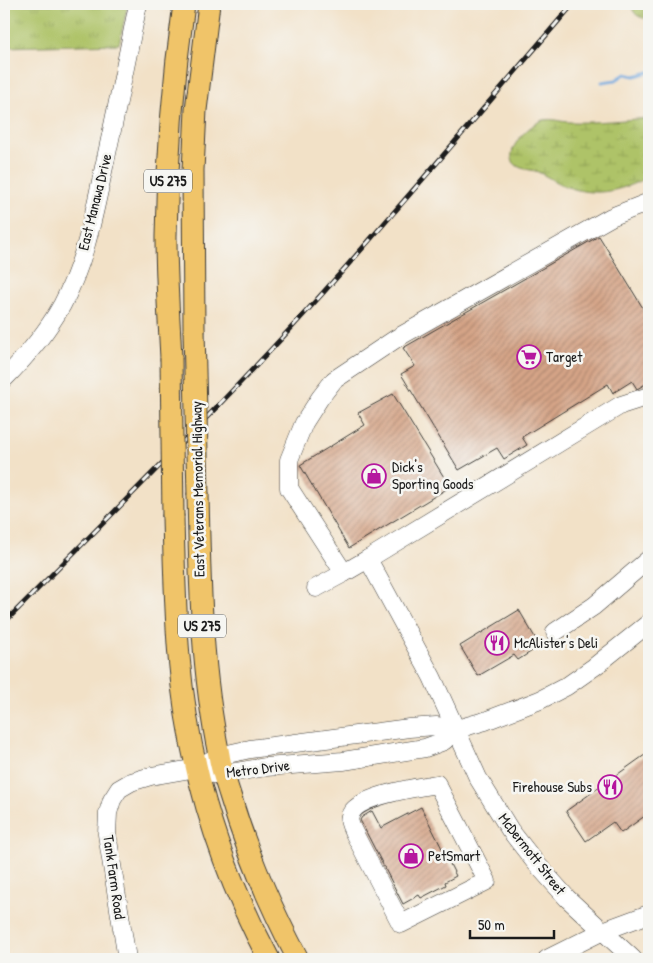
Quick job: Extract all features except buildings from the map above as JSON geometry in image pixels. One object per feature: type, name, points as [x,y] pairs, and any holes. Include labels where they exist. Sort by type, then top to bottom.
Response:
[{"type":"main road","name":"East Veterans Memorial Highway","points":[[184,4],[171,109],[166,238],[175,578],[179,658],[186,712],[204,799],[224,862],[257,937],[269,959]]},
{"type":"main road","name":"East Veterans Memorial Highway","points":[[209,4],[196,110],[193,170],[194,330],[201,612],[205,670],[221,765],[238,820],[263,889],[298,959]]},
{"type":"street","name":"East Manawa Drive","points":[[4,379],[18,365],[52,322],[79,268],[96,206],[138,4]]},
{"type":"street","points":[[344,573],[289,488],[289,460],[304,423],[334,380],[397,338],[611,217],[649,202]]},
{"type":"street","points":[[316,588],[368,559],[621,405],[649,396]]},
{"type":"street","name":"McDermott Street","points":[[368,559],[432,677],[478,778],[510,830],[534,862],[566,898],[632,959]]},
{"type":"street","points":[[555,632],[594,606],[649,559]]},
{"type":"street","name":"Metro Drive","points":[[221,765],[266,767],[343,762],[426,748],[444,741],[457,729],[509,712],[552,694],[607,658],[649,623]]},
{"type":"street","name":"Metro Drive","points":[[198,768],[210,774],[221,765],[250,749],[409,728],[436,726],[457,729]]},
{"type":"street","name":"Tank Farm Road","points":[[127,959],[107,834],[108,813],[112,800],[119,789],[131,782],[151,776],[198,768]]},
{"type":"street","points":[[437,784],[481,869],[487,880],[402,924],[353,831],[349,820],[350,814],[355,807],[363,802],[403,790],[437,784]]},
{"type":"street","points":[[547,959],[602,931],[649,914]]},
{"type":"green space","points":[[4,4],[128,4],[119,44],[4,47]]},
{"type":"green space","points":[[632,4],[649,4],[649,19],[637,15],[633,11]]},
{"type":"green space","points":[[649,118],[649,177],[626,187],[605,192],[582,191],[558,183],[538,172],[519,167],[514,163],[512,157],[515,144],[525,132],[543,120],[589,122]]},
{"type":"waterway","points":[[602,82],[616,80],[625,74],[635,76],[649,72]]},
{"type":"railway","points":[[4,623],[186,439],[293,326],[573,4]]},
{"type":"place","name":"Target","points":[[529,357]]},
{"type":"place","name":"Dick's Sporting Goods","points":[[374,476]]},
{"type":"place","name":"McAlister's Deli","points":[[497,643]]},
{"type":"place","name":"Firehouse Subs","points":[[610,787]]},
{"type":"place","name":"PetSmart","points":[[411,856]]}]
